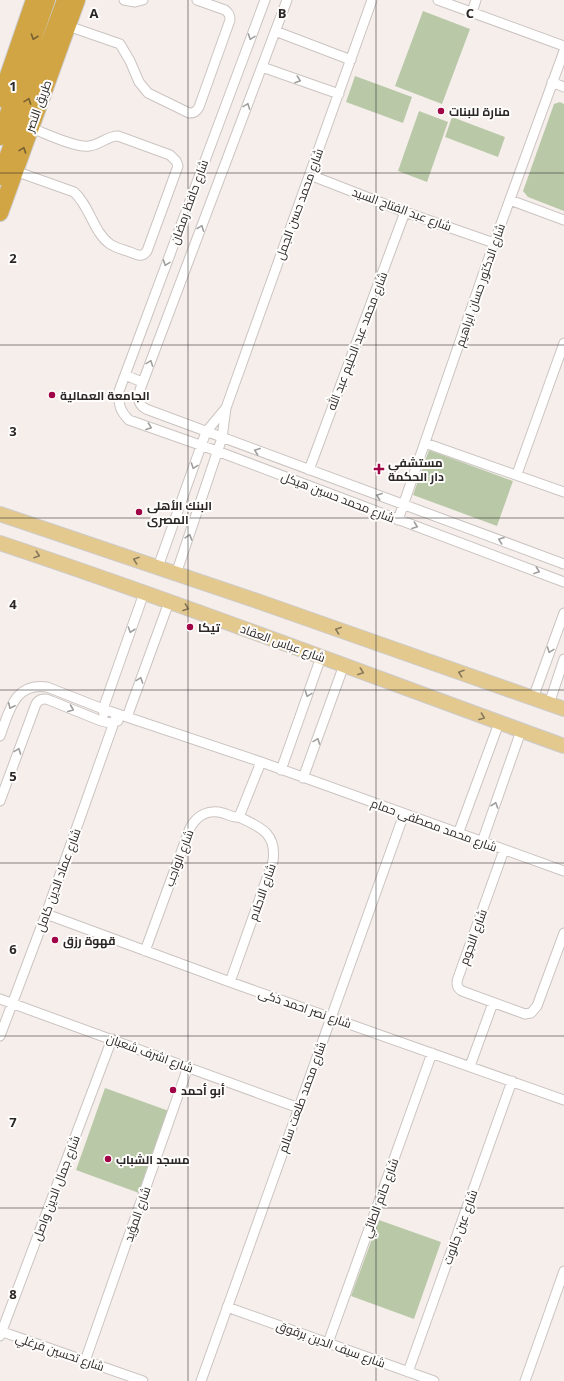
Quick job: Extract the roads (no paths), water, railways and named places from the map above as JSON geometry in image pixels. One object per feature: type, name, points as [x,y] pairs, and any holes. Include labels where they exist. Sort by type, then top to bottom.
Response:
[{"type":"highway","points":[[0,99],[34,0]]},
{"type":"highway","points":[[0,137],[47,0]]},
{"type":"highway","points":[[0,177],[65,0]]},
{"type":"highway","name":"طريق النصر","points":[[0,213],[4,194],[15,171],[77,0]]},
{"type":"main road","points":[[0,514],[158,567],[564,709]]},
{"type":"main road","name":"شارع عباس العقاد","points":[[0,543],[76,568],[564,746]]},
{"type":"street","points":[[124,0],[135,2],[143,0]]},
{"type":"street","points":[[68,26],[120,44],[130,61],[139,82],[148,94],[192,113],[199,107],[230,16],[229,12],[225,10],[197,0]]},
{"type":"street","name":"شارع حافظ رمضان","points":[[119,405],[119,391],[264,0]]},
{"type":"street","name":"شارع حافظ رمضان","points":[[138,400],[142,382],[287,0]]},
{"type":"street","name":"شارع محمد حسن الجمل","points":[[176,574],[222,438],[226,408],[372,0]]},
{"type":"street","points":[[438,0],[564,46]]},
{"type":"street","points":[[472,12],[476,0]]},
{"type":"street","points":[[275,31],[351,60]]},
{"type":"street","name":"شارع الدكتور حسان ابراهيم","points":[[398,520],[494,243],[564,51]]},
{"type":"street","points":[[262,67],[339,94]]},
{"type":"street","points":[[552,82],[564,87]]},
{"type":"street","points":[[15,171],[74,192],[80,198],[103,237],[112,245],[139,256],[147,251],[178,166],[173,157],[118,136],[112,137],[96,145],[81,146],[31,128]]},
{"type":"street","name":"شارع عبد الفتاح السيد","points":[[310,175],[405,212],[494,243]]},
{"type":"street","points":[[510,200],[564,220]]},
{"type":"street","name":"شارع محمد عبد الحليم عبد الله","points":[[309,470],[405,212]]},
{"type":"street","points":[[517,474],[564,343]]},
{"type":"street","points":[[125,375],[142,382]]},
{"type":"street","name":"شارع محمد حسين هيكل","points":[[138,400],[141,406],[146,409],[564,564]]},
{"type":"street","name":"شارع محمد حسين هيكل","points":[[119,405],[122,413],[129,420],[217,451],[564,582]]},
{"type":"street","name":"شارع محمد حسن الجمل","points":[[158,567],[206,432],[226,408]]},
{"type":"street","points":[[425,443],[517,474],[564,492]]},
{"type":"street","points":[[115,718],[105,716],[103,709],[144,593]]},
{"type":"street","points":[[0,801],[36,704],[40,700],[46,699],[101,721],[127,717],[169,602]]},
{"type":"street","points":[[532,698],[564,613]]},
{"type":"street","points":[[281,770],[321,657]]},
{"type":"street","points":[[549,704],[564,659]]},
{"type":"street","points":[[303,778],[344,665]]},
{"type":"street","points":[[0,736],[14,700],[25,690],[35,686],[52,689],[103,709]]},
{"type":"street","name":"شارع محمد مصطفى حمام","points":[[127,717],[261,762],[564,872]]},
{"type":"street","name":"شارع عماد الدين كامل","points":[[0,1036],[46,914],[115,718]]},
{"type":"street","points":[[458,834],[499,723]]},
{"type":"street","points":[[482,842],[521,731]]},
{"type":"street","points":[[239,817],[261,762]]},
{"type":"street","name":"شارع الواجب","points":[[145,951],[186,836],[194,821],[200,816],[211,812],[223,813],[234,818],[239,817]]},
{"type":"street","name":"شارع محمد طلعت سالم","points":[[201,1381],[404,814]]},
{"type":"street","name":"شارع الاحلام","points":[[230,982],[273,861],[274,854],[272,842],[265,831],[239,817]]},
{"type":"street","name":"شارع النجوم","points":[[493,1003],[462,991],[458,988],[457,983],[504,850]]},
{"type":"street","name":"شارع نصر احمد ذكى","points":[[46,914],[230,982],[564,1100]]},
{"type":"street","points":[[470,1066],[493,1003],[525,1014],[533,1011],[537,1006],[564,933]]},
{"type":"street","name":"شارع اشرف شعبان","points":[[0,999],[299,1108]]},
{"type":"street","name":"شارع جمال الدين واصل","points":[[0,1333],[112,1039]]},
{"type":"street","name":"شارع حاتم الطائي","points":[[328,1343],[432,1053]]},
{"type":"street","name":"شارع المؤيد","points":[[85,1361],[188,1067]]},
{"type":"street","name":"شارع عين جالوت","points":[[408,1372],[512,1081]]},
{"type":"street","points":[[525,1381],[564,1271]]},
{"type":"street","name":"شارع سيف الدين برقوق","points":[[227,1307],[434,1381]]},
{"type":"street","name":"شارع تحسين فرغلي","points":[[0,1333],[143,1381]]},
{"type":"place","name":"منارة للبنات","points":[[441,111]]},
{"type":"place","name":"الجامعة العمالية","points":[[52,395]]},
{"type":"place","name":"مستشفي دار الحكمة","points":[[379,469]]},
{"type":"place","name":"البنك الأهلى المصرى","points":[[139,512]]},
{"type":"place","name":"تيكا","points":[[190,627]]},
{"type":"place","name":"قهوة رزق","points":[[55,940]]},
{"type":"place","name":"أبو أحمد","points":[[173,1090]]},
{"type":"place","name":"مسجد الشباب","points":[[108,1159]]}]
